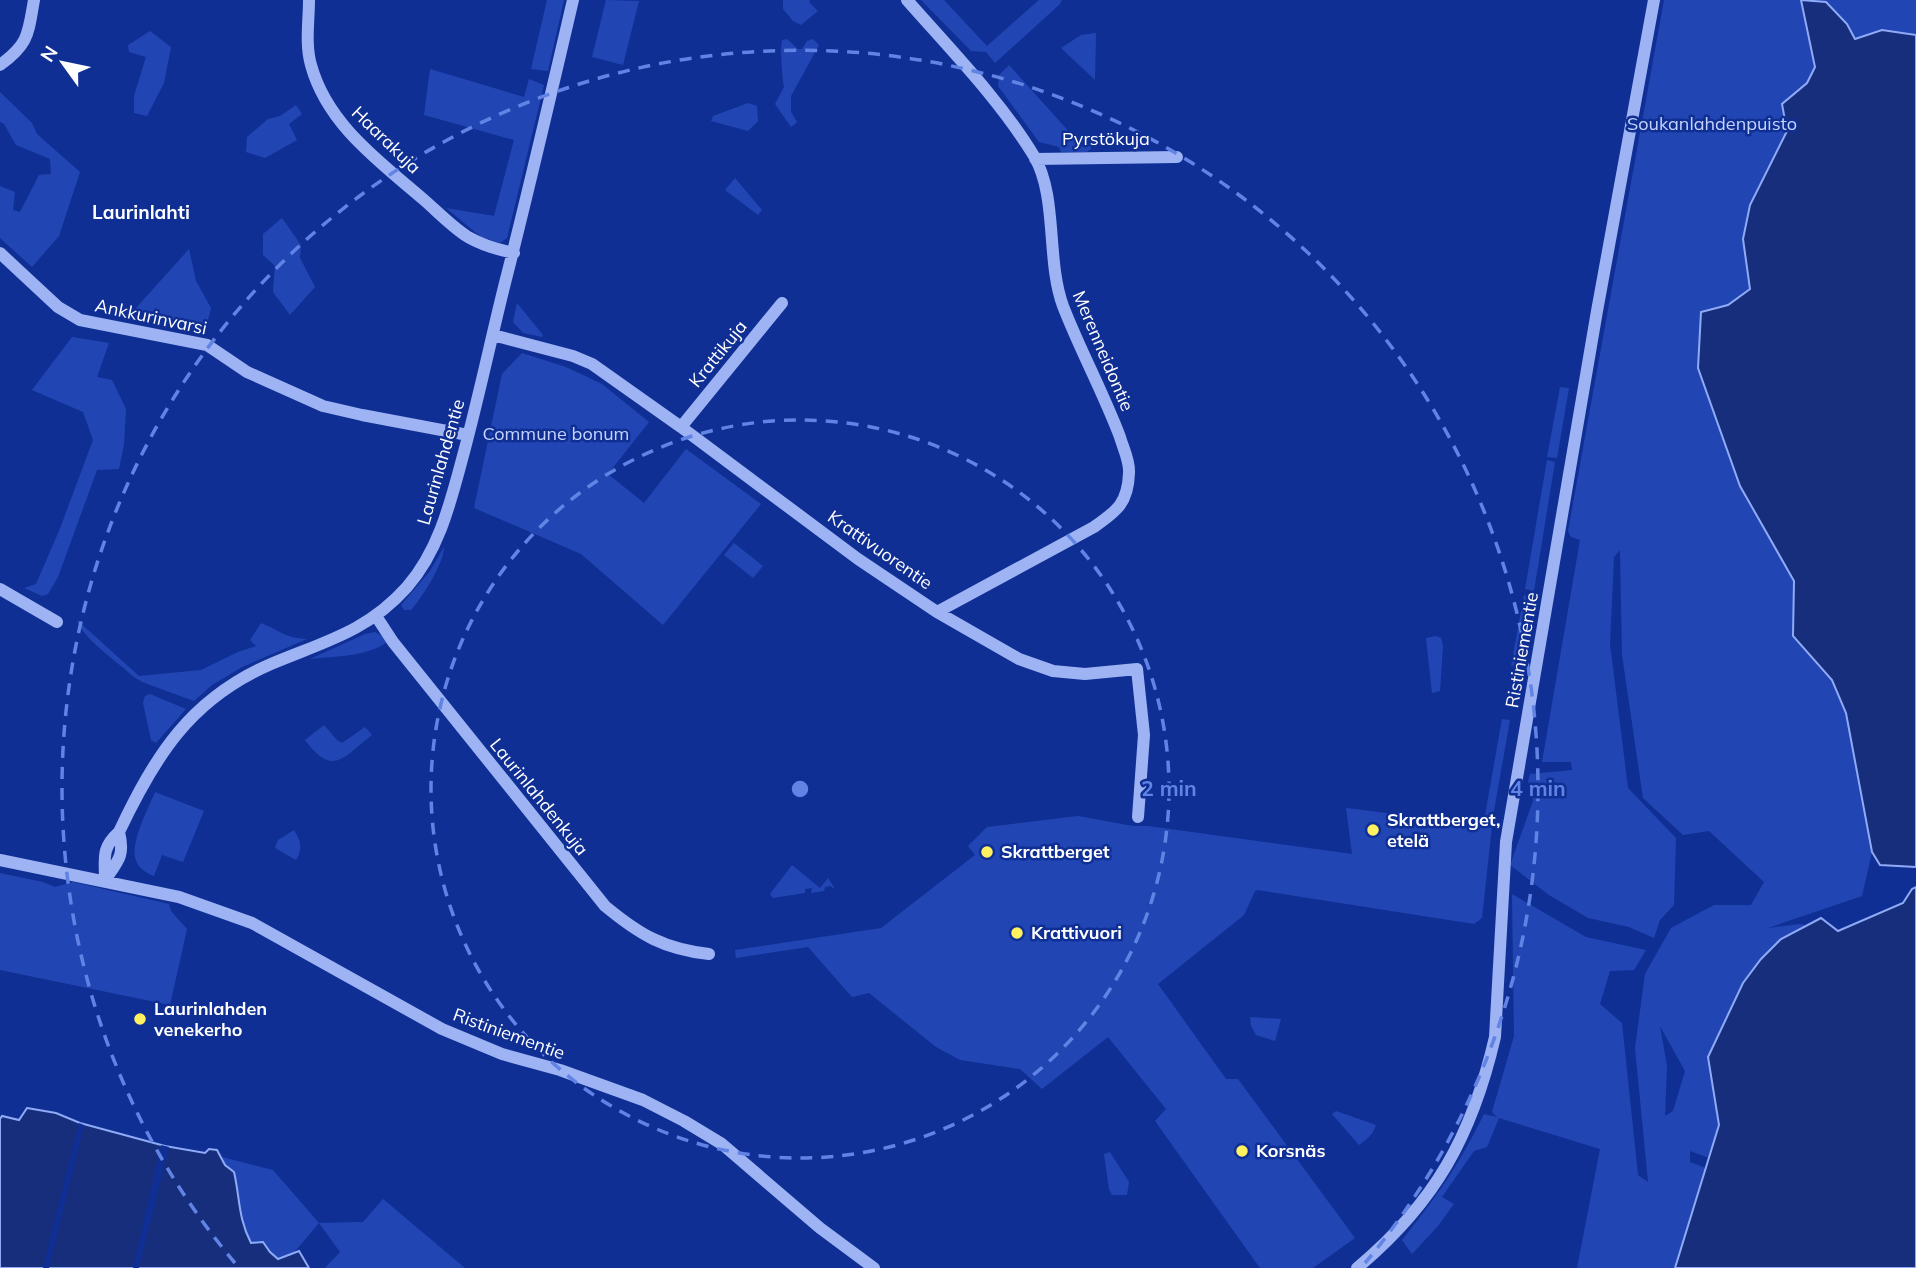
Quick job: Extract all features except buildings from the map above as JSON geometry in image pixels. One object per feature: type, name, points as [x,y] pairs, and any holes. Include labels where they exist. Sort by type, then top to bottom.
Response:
[{"type":"street","points":[[0,65],[16,54],[25,42],[34,0]]},
{"type":"street","name":"Haarakuja","points":[[309,0],[310,63],[338,121],[468,237],[495,249],[514,253]]},
{"type":"street","name":"Laurinlahdentie","points":[[105,880],[121,857],[123,847],[119,832],[159,755],[196,712],[247,676],[339,638],[376,616],[407,587],[425,562],[446,516],[468,435],[573,0]]},
{"type":"street","name":"Merenneidontie","points":[[907,0],[982,84],[1035,159],[1042,178],[1050,223],[1055,278],[1063,305],[1110,411],[1130,470],[1125,498],[1116,512],[1094,527],[937,612]]},
{"type":"street","name":"Ristiniementie","points":[[1357,1268],[1416,1211],[1436,1183],[1467,1128],[1484,1085],[1493,1047],[1506,842],[1597,311],[1654,0]]},
{"type":"street","name":"Pyrstökuja","points":[[1035,159],[1177,157]]},
{"type":"street","name":"Ankkurinvarsi","points":[[0,254],[58,307],[80,320],[207,345],[247,372],[323,406],[468,435]]},
{"type":"street","name":"Krattikuja","points":[[681,427],[782,303]]},
{"type":"street","name":"Krattivuorentie","points":[[493,335],[573,356],[592,364],[858,559],[937,612],[1030,664],[1053,671],[1085,674],[1137,670],[1144,735],[1138,817]]},
{"type":"street","points":[[0,589],[57,622]]},
{"type":"street","name":"Laurinlahdenkuja","points":[[376,616],[393,642],[605,906],[642,935],[662,945],[682,951],[709,954]]},
{"type":"street","name":"Ristiniementie","points":[[0,860],[179,897],[251,923],[442,1029],[502,1054],[560,1070],[643,1100],[722,1144],[837,1242],[874,1268]]},
{"type":"green space","points":[[547,0],[564,0],[548,71],[531,69]]},
{"type":"green space","points":[[606,0],[639,1],[623,65],[592,57]]},
{"type":"green space","points":[[783,0],[810,0],[818,11],[801,25],[793,21],[783,9]]},
{"type":"green space","points":[[921,0],[944,0],[987,46],[1039,0],[1062,0],[995,63],[986,52],[971,51]]},
{"type":"green space","name":"Soukanlahdenpuisto","points":[[1664,0],[1916,0],[1916,867],[1880,865],[1872,852],[1862,896],[1768,928],[1800,924],[1808,926],[1821,918],[1838,931],[1903,903],[1916,887],[1742,1170],[1690,1151],[1690,1162],[1732,1178],[1770,1268],[1577,1268],[1600,1149],[1499,1118],[1487,1147],[1474,1151],[1442,1197],[1454,1204],[1438,1226],[1412,1254],[1402,1240],[1447,1180],[1484,1114],[1497,1117],[1492,1112],[1514,1036],[1512,894],[1586,937],[1646,950],[1634,970],[1610,971],[1600,1004],[1622,1023],[1638,1175],[1648,1182],[1635,1048],[1645,974],[1671,928],[1714,905],[1751,905],[1764,882],[1709,831],[1683,835],[1643,798],[1622,655],[1620,550],[1614,557],[1610,644],[1628,788],[1676,838],[1674,905],[1660,920],[1654,938],[1629,927],[1588,918],[1549,895],[1510,865],[1533,801],[1528,782],[1530,774],[1572,770],[1571,762],[1542,762],[1580,540],[1571,537],[1568,531]],"holes":[[[1660,1026],[1685,1071],[1673,1111],[1665,1116],[1667,1066]]]},
{"type":"green space","points":[[150,31],[171,47],[164,83],[147,116],[134,113],[134,96],[146,57],[129,52],[128,45]]},
{"type":"green space","points":[[1096,33],[1095,80],[1061,48],[1081,35]]},
{"type":"green space","points":[[787,39],[798,49],[802,49],[807,41],[813,39],[819,45],[791,96],[791,112],[797,122],[791,127],[775,104],[784,87],[781,44],[782,40]]},
{"type":"green space","points":[[1009,65],[1083,147],[1091,140],[1091,149],[1087,152],[1061,152],[1059,147],[1039,142],[998,86],[999,75]]},
{"type":"green space","points":[[430,69],[524,97],[529,79],[544,85],[507,238],[500,243],[481,237],[446,208],[494,216],[514,140],[424,115]]},
{"type":"green space","points":[[0,92],[32,123],[37,134],[80,172],[59,236],[32,267],[0,238],[0,186],[15,192],[13,210],[20,212],[39,175],[51,174],[50,159],[16,145],[4,124],[0,122]]},
{"type":"green space","points":[[748,103],[757,106],[758,121],[748,131],[711,121],[713,116]]},
{"type":"green space","points":[[296,105],[302,114],[289,124],[297,140],[265,158],[246,152],[247,137],[268,119],[280,116]]},
{"type":"green space","points":[[735,178],[762,210],[758,215],[725,190]]},
{"type":"green space","points":[[282,218],[301,245],[300,258],[315,287],[290,315],[273,292],[275,266],[263,255],[263,234]]},
{"type":"green space","points":[[189,249],[196,281],[211,308],[205,332],[127,318]]},
{"type":"green space","points":[[517,303],[542,337],[523,333],[513,322]]},
{"type":"green space","points":[[72,337],[109,343],[97,377],[112,380],[126,409],[124,444],[119,469],[97,470],[58,577],[48,594],[42,596],[24,588],[36,584],[93,440],[83,412],[32,390]]},
{"type":"green space","name":"Commune bonum","points":[[522,353],[566,367],[602,384],[649,422],[608,474],[644,503],[686,449],[761,504],[663,625],[581,554],[474,508],[502,374]]},
{"type":"green space","points":[[1560,387],[1569,388],[1557,458],[1547,457]]},
{"type":"green space","points":[[1547,460],[1555,462],[1534,591],[1525,589]]},
{"type":"green space","points":[[734,543],[763,566],[753,578],[724,555]]},
{"type":"green space","points":[[444,547],[440,562],[426,589],[411,610],[404,610],[401,605],[430,571]]},
{"type":"green space","points":[[1524,595],[1532,598],[1520,662],[1519,665],[1511,666]]},
{"type":"green space","points":[[77,620],[139,676],[201,670],[256,646],[250,640],[261,623],[288,636],[307,639],[242,667],[212,685],[194,701],[134,677],[85,634]]},
{"type":"green space","points":[[375,632],[387,642],[370,651],[310,659],[365,634]]},
{"type":"green space","points":[[1426,638],[1441,638],[1443,646],[1440,691],[1432,693]]},
{"type":"green space","points":[[150,694],[186,709],[156,743],[151,740],[143,703],[145,696]]},
{"type":"green space","points":[[1502,719],[1510,720],[1492,822],[1484,821]]},
{"type":"green space","points":[[324,725],[342,743],[365,727],[372,735],[345,756],[331,761],[315,752],[305,740]]},
{"type":"green space","points":[[155,792],[204,811],[183,862],[162,855],[154,876],[140,867],[136,861],[135,850],[141,824]]},
{"type":"green space","points":[[1346,808],[1492,826],[1482,918],[1474,924],[1258,890],[1255,891],[1244,915],[1158,984],[1226,1079],[1238,1079],[1355,1238],[1313,1268],[1260,1268],[1155,1121],[1166,1109],[1108,1037],[1042,1089],[1020,1069],[960,1060],[936,1047],[869,993],[852,997],[808,947],[736,958],[735,950],[881,928],[975,855],[968,846],[987,827],[1078,816],[1133,826],[1352,854]]},
{"type":"green space","points":[[294,830],[300,845],[296,860],[275,848],[278,840]]},
{"type":"green space","points":[[792,865],[820,888],[828,878],[835,889],[830,886],[825,887],[824,891],[811,893],[812,888],[805,889],[805,893],[773,898],[770,894]]},
{"type":"green space","points":[[0,873],[55,887],[73,882],[169,904],[171,911],[187,929],[170,1005],[0,970]]},
{"type":"green space","points":[[1250,1017],[1281,1019],[1275,1041],[1256,1035]]},
{"type":"green space","points":[[1336,1111],[1376,1125],[1375,1128],[1359,1145],[1332,1114]]},
{"type":"green space","points":[[1110,1152],[1129,1182],[1127,1195],[1112,1195],[1109,1189],[1104,1154]]},
{"type":"green space","points":[[218,1156],[273,1170],[319,1223],[277,1268],[200,1268]]},
{"type":"green space","points":[[383,1199],[465,1268],[325,1268],[340,1252],[319,1223],[363,1222]]},
{"type":"shaded area","points":[[1801,0],[1826,2],[1847,24],[1855,39],[1882,30],[1916,35],[1916,867],[1880,865],[1872,852],[1846,713],[1832,680],[1793,636],[1794,581],[1740,486],[1698,368],[1701,312],[1728,305],[1750,289],[1743,239],[1750,205],[1787,131],[1782,104],[1807,83],[1815,67]]},
{"type":"shaded area","points":[[1916,887],[1916,1268],[1675,1268],[1719,1125],[1708,1057],[1743,983],[1781,939],[1821,918],[1838,931],[1903,903]]},
{"type":"shaded area","points":[[27,1108],[56,1113],[80,1123],[165,1146],[205,1153],[209,1149],[217,1150],[225,1165],[234,1172],[241,1216],[251,1243],[263,1242],[278,1259],[299,1251],[309,1268],[0,1268],[0,1119],[2,1116],[19,1120]]},
{"type":"pier","points":[[79,1123],[84,1125],[49,1268],[43,1268]]},
{"type":"pier","points":[[161,1145],[169,1147],[139,1268],[133,1268]]},
{"type":"place","name":"Skrattberget, etelä","points":[[1373,830]]},
{"type":"place","name":"Skrattberget","points":[[987,852]]},
{"type":"place","name":"Krattivuori","points":[[1017,933]]},
{"type":"place","name":"Laurinlahden venekerho","points":[[140,1019]]},
{"type":"place","name":"Korsnäs","points":[[1242,1151]]},
{"type":"district","name":"Laurinlahti","points":[[141,212]]}]
